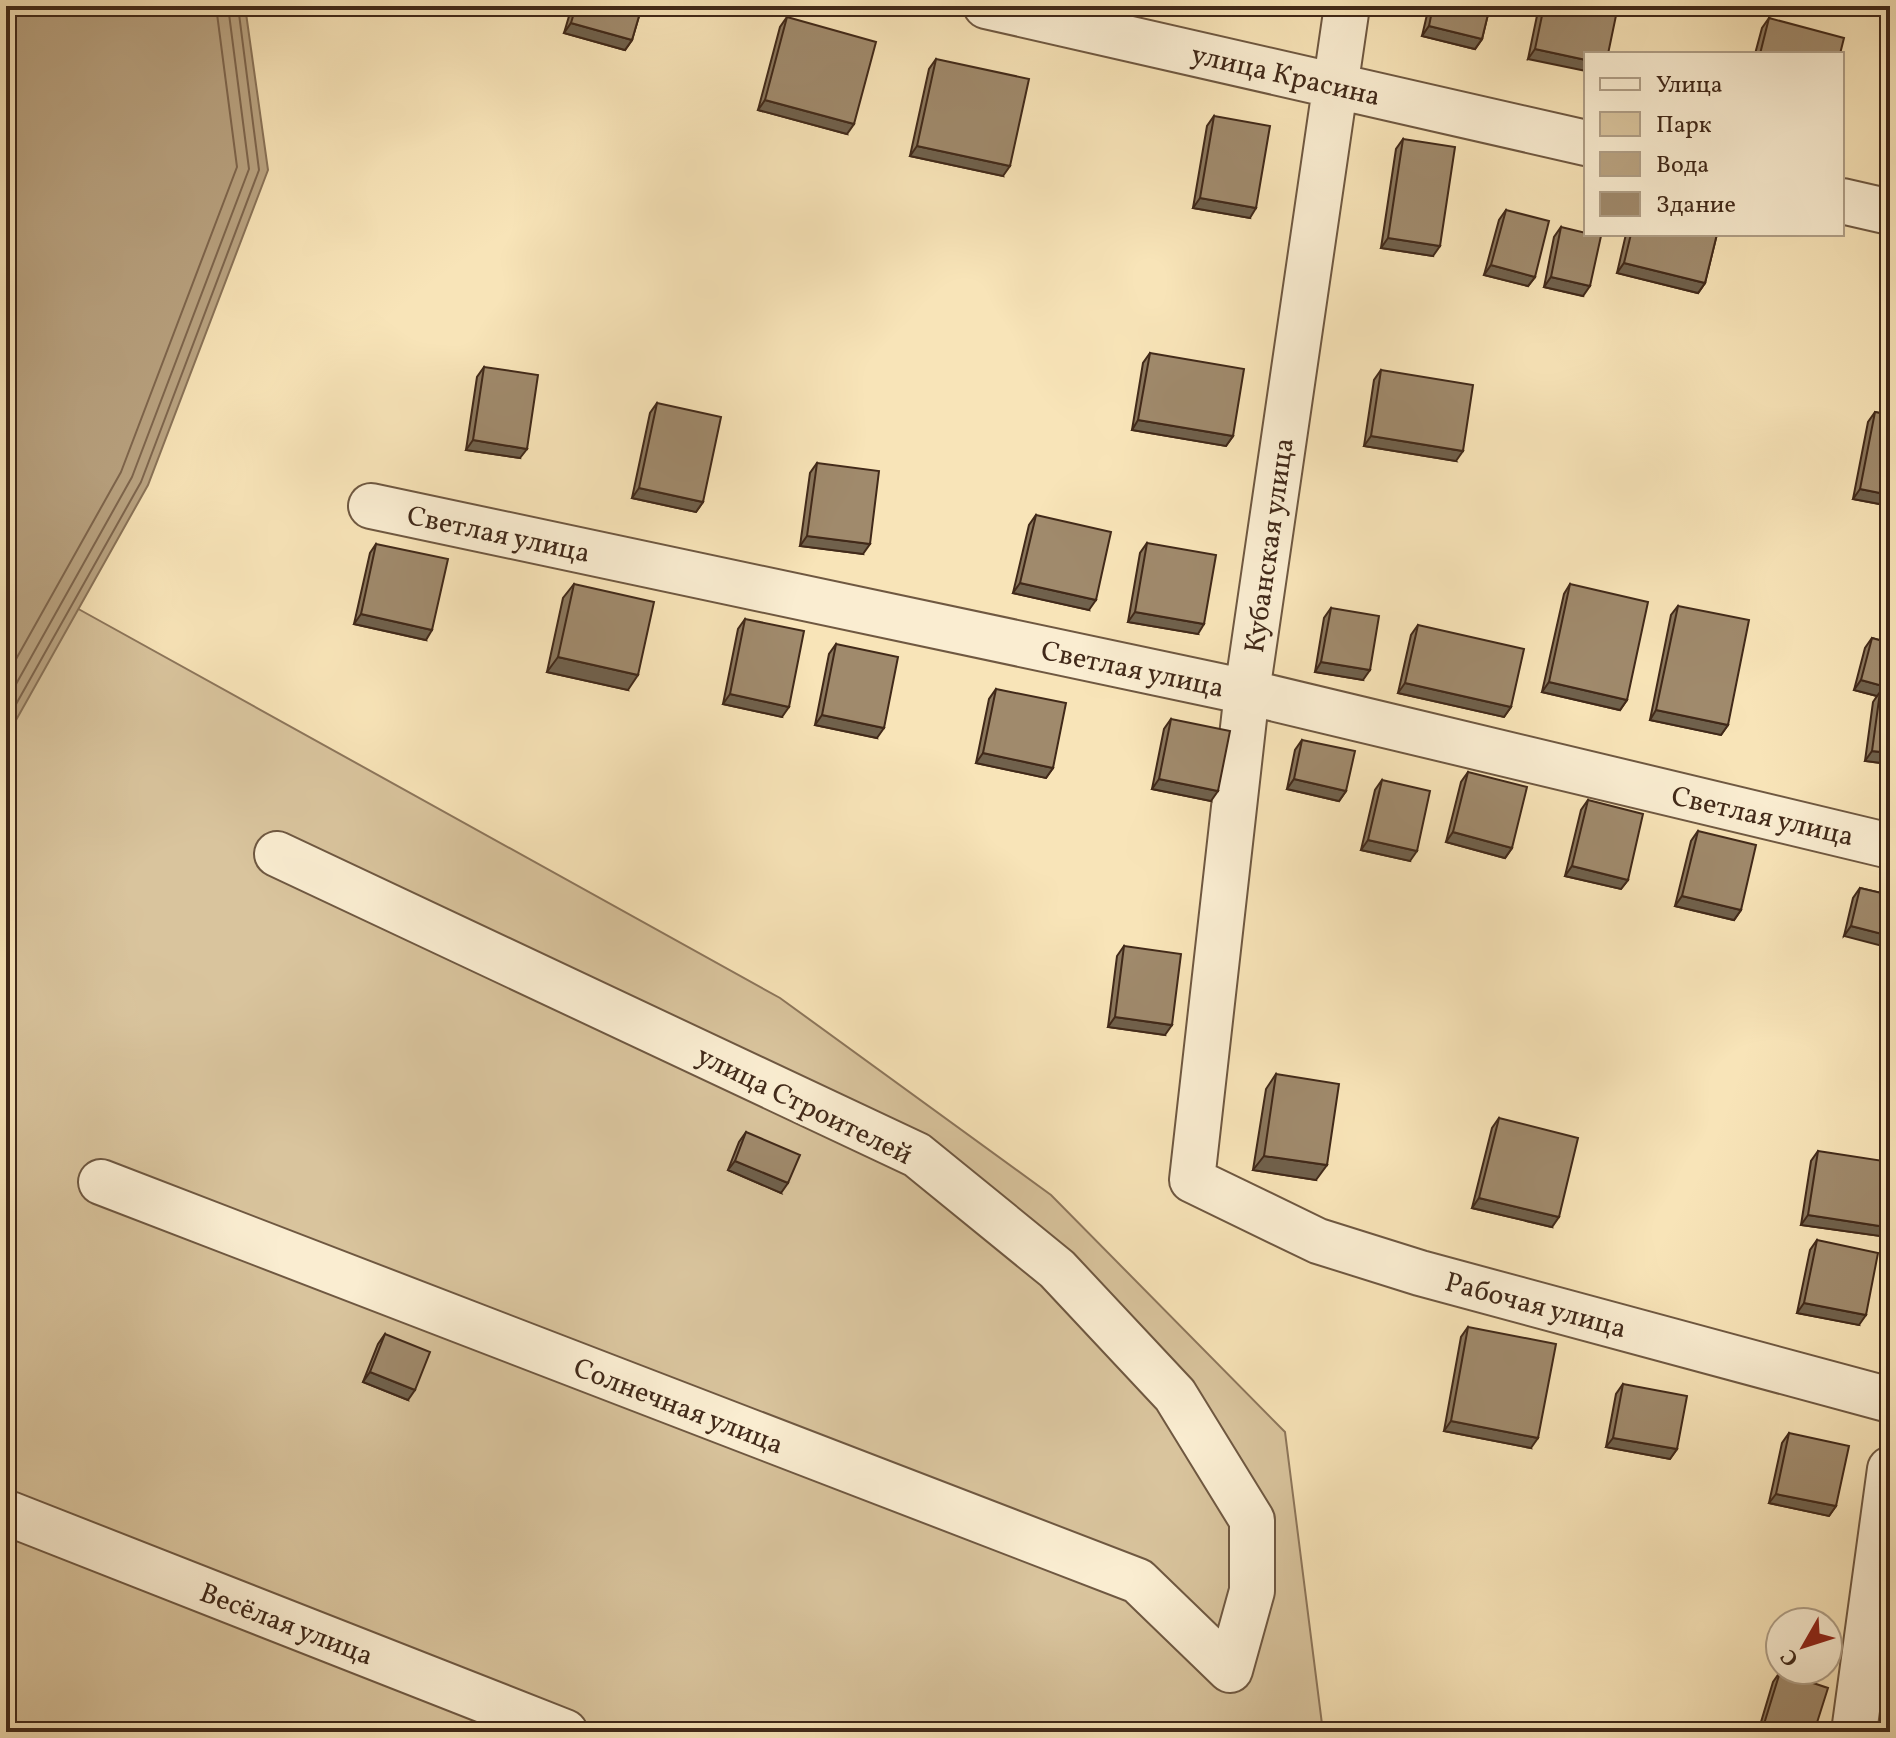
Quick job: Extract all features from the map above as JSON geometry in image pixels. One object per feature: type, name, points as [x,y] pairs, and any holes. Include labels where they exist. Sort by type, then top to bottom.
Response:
[{"type":"street","name":"улица Красина","points":[[986,6],[1584,143]]},
{"type":"street","name":"Кубанская улица","points":[[1192,1180],[1247,692],[1333,85],[1347,6]]},
{"type":"street","points":[[1844,201],[1890,212]]},
{"type":"street","name":"Светлая улица","points":[[371,506],[1247,692],[1890,846]]},
{"type":"street","name":"улица Строителей","points":[[277,854],[917,1155],[1057,1269],[1175,1395],[1252,1520],[1252,1591],[1230,1670]]},
{"type":"street","name":"Рабочая улица","points":[[1192,1180],[1318,1241],[1391,1264],[1890,1400]]},
{"type":"street","name":"Солнечная улица","points":[[101,1182],[1138,1581],[1230,1670]]},
{"type":"street","points":[[1854,1732],[1890,1469]]},
{"type":"street","name":"Весёлая улица","points":[[10,1514],[565,1732]]},
{"type":"green space","points":[[73,606],[780,998],[1051,1195],[1285,1432],[1323,1732],[6,1732],[6,706]]},
{"type":"water","points":[[6,6],[245,6],[268,170],[148,485],[6,738]]},
{"type":"building","points":[[576,6],[642,6],[632,40],[571,23]]},
{"type":"building","points":[[1433,6],[1490,6],[1482,39],[1429,26]]},
{"type":"building","points":[[1544,6],[1618,6],[1608,52],[1584,52],[1584,60],[1535,49]]},
{"type":"building","points":[[787,17],[876,42],[854,124],[765,100]]},
{"type":"building","points":[[1769,18],[1844,38],[1840,52],[1760,52]]},
{"type":"building","points":[[936,59],[1029,79],[1010,166],[917,146]]},
{"type":"building","points":[[1214,116],[1270,126],[1256,208],[1200,198]]},
{"type":"building","points":[[1403,139],[1455,147],[1440,246],[1388,238]]},
{"type":"building","points":[[1506,210],[1549,221],[1535,277],[1491,265]]},
{"type":"building","points":[[1561,227],[1584,233],[1584,236],[1601,236],[1590,286],[1551,277]]},
{"type":"building","points":[[1631,236],[1717,236],[1705,283],[1624,263]]},
{"type":"building","points":[[1150,353],[1244,369],[1233,436],[1138,420]]},
{"type":"building","points":[[484,367],[538,375],[527,449],[473,440]]},
{"type":"building","points":[[1381,370],[1473,385],[1463,451],[1371,436]]},
{"type":"building","points":[[657,403],[721,417],[703,502],[639,488]]},
{"type":"building","points":[[1875,412],[1890,415],[1890,495],[1860,489]]},
{"type":"building","points":[[817,463],[879,471],[870,544],[807,536]]},
{"type":"building","points":[[1036,515],[1111,532],[1096,600],[1020,583]]},
{"type":"building","points":[[1147,543],[1216,555],[1204,624],[1135,612]]},
{"type":"building","points":[[376,544],[448,559],[432,630],[361,614]]},
{"type":"building","points":[[574,584],[654,602],[638,675],[558,657]]},
{"type":"building","points":[[1570,584],[1648,602],[1627,700],[1549,682]]},
{"type":"building","points":[[1678,606],[1749,620],[1728,725],[1656,710]]},
{"type":"building","points":[[1331,608],[1379,616],[1370,670],[1321,662]]},
{"type":"building","points":[[745,619],[804,631],[789,707],[730,694]]},
{"type":"building","points":[[1418,625],[1524,649],[1511,707],[1405,683]]},
{"type":"building","points":[[1872,638],[1890,643],[1890,688],[1861,680]]},
{"type":"building","points":[[836,644],[898,657],[884,728],[822,715]]},
{"type":"building","points":[[996,689],[1066,703],[1053,768],[983,753]]},
{"type":"building","points":[[1880,692],[1890,693],[1890,753],[1872,751]]},
{"type":"building","points":[[1171,719],[1230,731],[1218,791],[1159,779]]},
{"type":"building","points":[[1302,740],[1355,751],[1346,791],[1294,779]]},
{"type":"building","points":[[1468,772],[1527,787],[1512,848],[1453,832]]},
{"type":"building","points":[[1382,780],[1430,791],[1417,851],[1368,840]]},
{"type":"building","points":[[1588,800],[1643,814],[1628,880],[1572,866]]},
{"type":"building","points":[[1698,831],[1756,845],[1741,910],[1682,896]]},
{"type":"building","points":[[1860,888],[1890,895],[1890,936],[1851,926]]},
{"type":"building","points":[[1124,946],[1181,954],[1172,1025],[1115,1017]]},
{"type":"building","points":[[1276,1074],[1339,1084],[1327,1165],[1264,1156]]},
{"type":"building","points":[[1499,1118],[1578,1138],[1559,1217],[1479,1198]]},
{"type":"building","points":[[746,1132],[800,1155],[788,1183],[735,1161]]},
{"type":"building","points":[[1818,1151],[1890,1162],[1890,1204],[1886,1227],[1808,1215]]},
{"type":"building","points":[[1817,1240],[1878,1253],[1866,1315],[1804,1303]]},
{"type":"building","points":[[1468,1327],[1556,1344],[1538,1438],[1451,1421]]},
{"type":"building","points":[[385,1334],[430,1352],[415,1390],[370,1372]]},
{"type":"building","points":[[1623,1384],[1687,1396],[1677,1449],[1613,1438]]},
{"type":"building","points":[[1789,1433],[1849,1446],[1836,1506],[1776,1494]]},
{"type":"building","points":[[1776,1686],[1828,1688],[1814,1732],[1787,1732],[1764,1724]]}]
